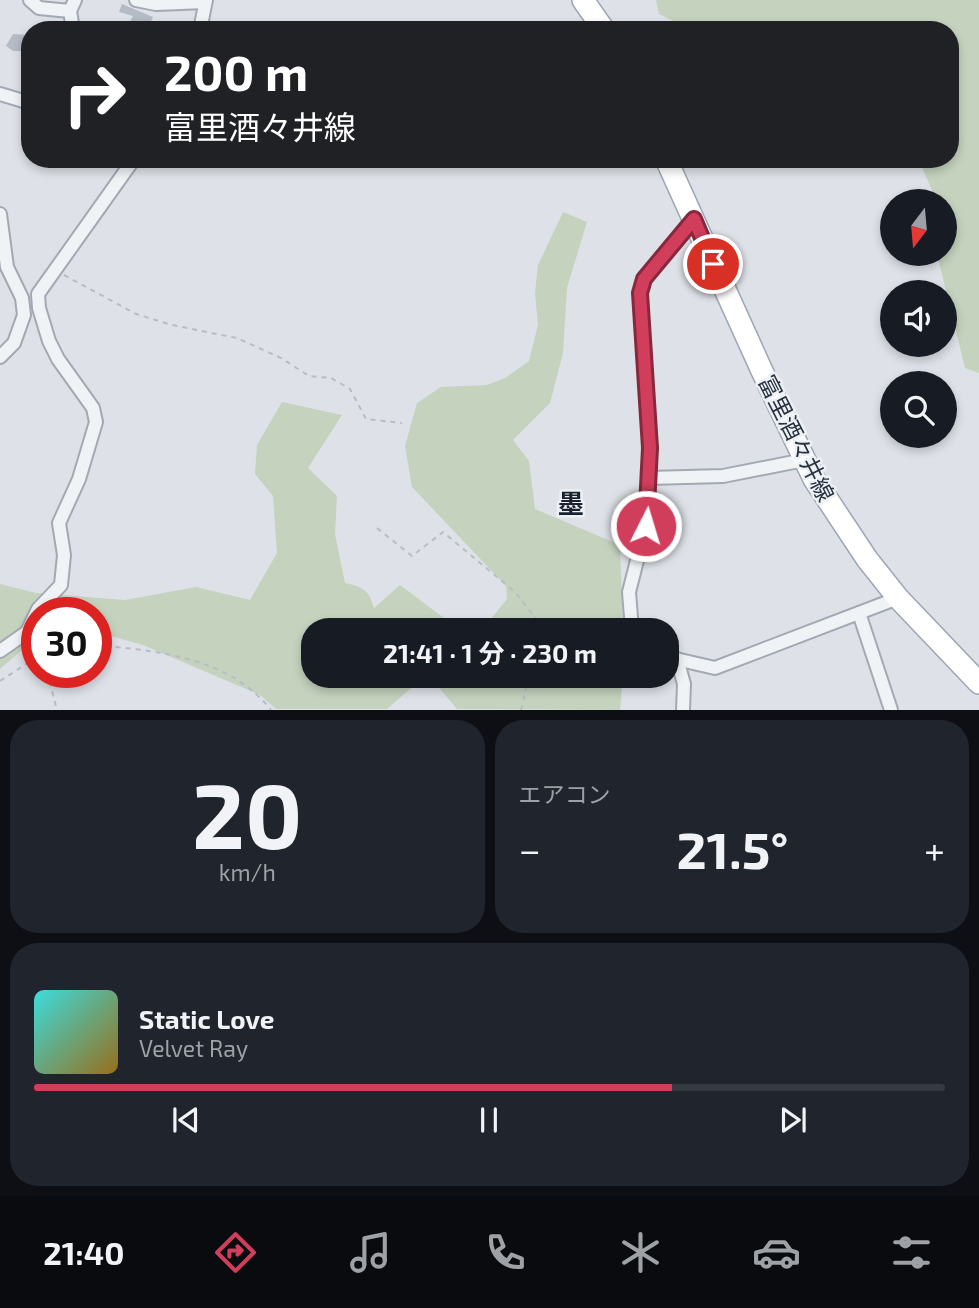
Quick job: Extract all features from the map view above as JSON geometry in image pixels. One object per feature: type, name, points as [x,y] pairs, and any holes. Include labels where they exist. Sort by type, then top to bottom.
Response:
[{"type":"main road","points":[[583,0],[598,21]]},
{"type":"main road","name":"富里酒々井線","points":[[670,168],[804,460],[841,521],[898,598],[979,683]]},
{"type":"street","points":[[30,0],[39,8],[73,6]]},
{"type":"street","points":[[136,0],[156,4],[206,1],[202,21]]},
{"type":"street","points":[[0,94],[21,100]]},
{"type":"street","points":[[0,651],[27,632],[38,609],[61,585],[64,555],[59,523],[79,480],[96,422],[93,408],[58,359],[49,341],[39,308],[38,294],[127,168]]},
{"type":"street","points":[[0,214],[7,267],[23,305],[23,323],[14,343],[0,357]]},
{"type":"street","points":[[631,618],[629,592],[646,526],[649,478],[648,396],[640,293],[644,279],[694,219]]},
{"type":"street","points":[[18,291],[38,294]]},
{"type":"street","points":[[649,478],[723,476],[804,460]]},
{"type":"street","points":[[679,660],[715,668],[898,598]]},
{"type":"street","points":[[859,613],[891,709]]},
{"type":"street","points":[[679,673],[684,684],[683,709]]},
{"type":"path","points":[[54,269],[98,296],[136,314],[172,325],[237,338],[281,358],[309,376],[331,378],[350,389],[366,419],[402,423]]},
{"type":"path","points":[[377,528],[412,556],[443,532],[515,592],[536,618]]},
{"type":"path","points":[[112,647],[170,653],[194,660],[251,690],[271,709]]},
{"type":"path","points":[[0,681],[21,667]]},
{"type":"path","points":[[51,688],[57,709]]},
{"type":"path","points":[[521,709],[526,688]]},
{"type":"green space","points":[[656,0],[979,0],[979,373],[965,368],[957,335],[957,280],[943,280],[940,266],[957,266],[957,189],[932,189],[922,168],[959,168],[959,21],[673,21],[659,14]]},
{"type":"green space","points":[[563,212],[587,222],[567,288],[563,353],[550,403],[513,440],[529,461],[535,509],[620,545],[623,618],[492,618],[507,599],[506,586],[412,487],[405,446],[417,403],[441,387],[487,385],[505,378],[529,361],[538,325],[535,293],[538,265]]},
{"type":"green space","points":[[282,402],[342,415],[308,468],[337,496],[335,534],[345,583],[364,590],[374,608],[400,585],[444,618],[301,618],[301,688],[411,688],[387,709],[276,709],[260,695],[143,645],[112,636],[112,599],[125,600],[196,587],[250,600],[277,553],[273,496],[255,474],[257,445]]},
{"type":"green space","points":[[0,584],[36,593],[87,597],[21,597],[21,651],[0,669]]},
{"type":"green space","points":[[439,688],[622,688],[620,710],[457,709]]},
{"type":"building","points":[[122,4],[153,17],[151,21],[130,21],[133,16],[119,12]]},
{"type":"building","points":[[13,34],[21,34],[21,51],[13,51],[6,46]]},
{"type":"district","name":"墨","points":[[571,502]]},
{"type":"route","points":[[646,526],[650,448],[640,293],[644,279],[694,219],[713,264]]}]
